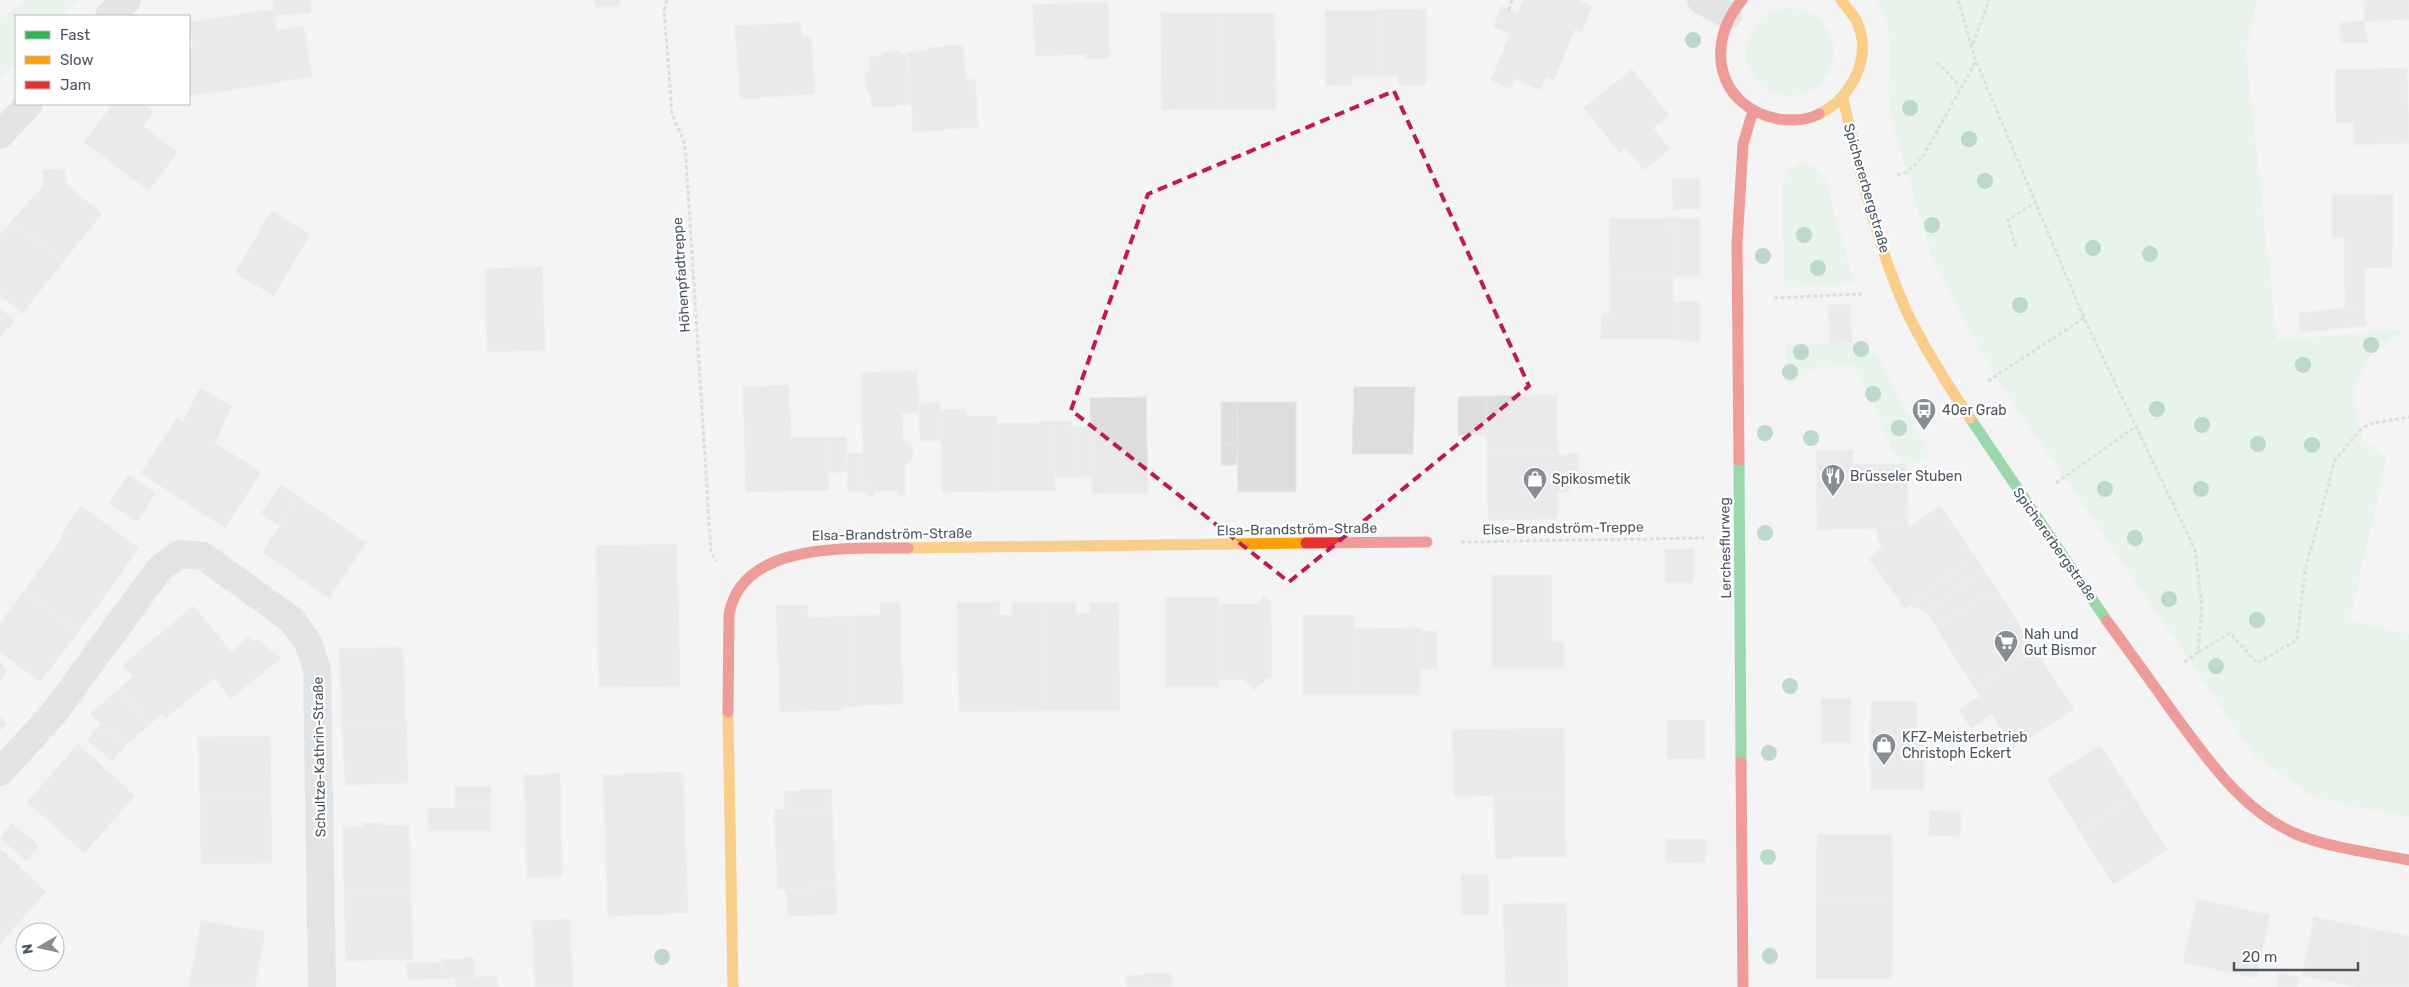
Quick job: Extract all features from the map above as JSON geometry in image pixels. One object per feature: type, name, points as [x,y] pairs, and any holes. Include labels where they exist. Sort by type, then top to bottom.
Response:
[{"type":"street","points":[[110,15],[126,0]]},
{"type":"street","name":"Spichererbergstraße","points":[[1701,0],[1735,8],[1722,32],[1720,50],[1722,68],[1728,85],[1739,100],[1753,111],[1771,119],[1791,122],[1810,119],[1828,112],[1843,99],[1857,77],[1862,50],[1858,24],[1841,0]]},
{"type":"street","name":"Spichererbergstraße","points":[[1843,99],[1864,186],[1880,237],[1898,291],[1914,324],[1958,400],[2026,504],[2221,778],[2270,820],[2300,836],[2330,845],[2409,860]]},
{"type":"street","points":[[0,135],[27,105]]},
{"type":"street","name":"Lerchesflurweg","points":[[1744,987],[1737,244],[1744,144],[1753,111]]},
{"type":"street","name":"Elsa-Brandström-Straße","points":[[733,987],[727,632],[730,606],[742,587],[765,566],[782,557],[801,552],[827,549],[1427,542]]},
{"type":"street","name":"Schultze-Kathrin-Straße","points":[[0,772],[54,712],[160,568],[180,554],[203,556],[292,620],[308,643],[317,669],[322,987]]},
{"type":"path","name":"Höhenpfadtreppe","points":[[667,0],[664,10],[672,114],[685,144],[710,552]]},
{"type":"path","points":[[1509,10],[1512,0]]},
{"type":"path","points":[[1958,0],[1973,45],[1976,61],[2034,203],[2135,428],[2195,550],[2202,605],[2198,652]]},
{"type":"path","points":[[1973,45],[1989,0]]},
{"type":"path","points":[[1907,172],[1922,158],[1960,86],[1976,61]]},
{"type":"path","points":[[1937,62],[1960,86]]},
{"type":"path","points":[[2016,247],[2008,220],[2034,203]]},
{"type":"path","points":[[1784,298],[1847,295]]},
{"type":"path","points":[[1995,376],[2084,318]]},
{"type":"path","points":[[2189,658],[2230,633],[2257,663],[2298,640],[2304,571],[2335,460],[2362,428],[2374,423],[2409,417]]},
{"type":"path","points":[[2063,479],[2135,428]]},
{"type":"path","name":"Else-Brandström-Treppe","points":[[1427,542],[1700,538]]},
{"type":"highlighted area","points":[[1394,91],[1529,386],[1289,582],[1071,410],[1148,194]]},
{"type":"green space","points":[[26,0],[77,0],[62,15],[15,15],[15,62],[0,78],[0,19]]},
{"type":"green space","points":[[1876,0],[2257,0],[2246,51],[2277,340],[2407,329],[2372,354],[2355,385],[2356,418],[2364,441],[2387,458],[2350,620],[2409,634],[2409,817],[2351,806],[2312,796],[2255,757],[1995,376],[1933,261],[1893,126],[1888,90],[1891,52],[1887,20]]},
{"type":"green space","points":[[1790,8],[1807,11],[1821,21],[1831,35],[1834,52],[1831,69],[1821,83],[1807,93],[1790,96],[1773,93],[1759,83],[1749,69],[1746,52],[1749,35],[1759,21],[1773,11]]},
{"type":"green space","points":[[1800,162],[1815,166],[1826,181],[1854,283],[1784,288],[1782,189],[1787,171]]},
{"type":"green space","points":[[1852,342],[1866,345],[1877,356],[1931,457],[1907,464],[1893,452],[1868,391],[1851,365],[1818,368],[1787,386],[1786,345]]},
{"type":"building","points":[[273,0],[310,0],[311,13],[275,15]]},
{"type":"building","points":[[595,0],[620,0],[620,6],[596,7]]},
{"type":"building","points":[[1523,0],[1578,0],[1592,6],[1582,33],[1575,29],[1554,80],[1546,77],[1541,90],[1515,79],[1511,89],[1491,80],[1510,34],[1493,27],[1502,6],[1518,13]]},
{"type":"building","points":[[2364,0],[2409,0],[2409,19],[2365,21]]},
{"type":"building","points":[[1108,2],[1110,58],[1086,59],[1086,54],[1035,56],[1033,5]]},
{"type":"building","points":[[274,9],[277,30],[304,26],[312,77],[190,96],[190,49],[193,48],[190,22]]},
{"type":"building","points":[[1426,9],[1426,85],[1398,85],[1398,76],[1377,76],[1376,10]]},
{"type":"building","points":[[1325,10],[1376,10],[1377,76],[1352,76],[1352,85],[1326,86]]},
{"type":"building","points":[[1161,13],[1221,13],[1222,109],[1162,110]]},
{"type":"building","points":[[1221,13],[1275,13],[1276,109],[1222,109]]},
{"type":"building","points":[[2365,21],[2367,42],[2341,43],[2340,23]]},
{"type":"building","points":[[801,22],[802,36],[811,36],[815,94],[740,99],[735,26]]},
{"type":"building","points":[[963,45],[966,80],[975,79],[978,127],[913,132],[908,52],[928,51],[927,48]]},
{"type":"building","points":[[900,51],[900,55],[907,55],[911,105],[872,107],[871,93],[867,93],[865,72],[870,72],[869,57],[883,56],[883,52]]},
{"type":"building","points":[[2407,68],[2409,143],[2354,145],[2354,122],[2336,122],[2335,70]]},
{"type":"building","points":[[1632,69],[1669,115],[1653,128],[1670,149],[1644,170],[1626,148],[1620,153],[1584,108]]},
{"type":"building","points":[[112,105],[144,105],[153,112],[143,126],[177,152],[149,191],[84,142]]},
{"type":"building","points":[[65,169],[66,184],[102,214],[63,262],[12,221],[44,185],[42,170]]},
{"type":"building","points":[[1700,178],[1700,209],[1673,210],[1672,179]]},
{"type":"building","points":[[2393,194],[2392,267],[2365,268],[2365,306],[2345,307],[2344,237],[2332,237],[2332,195]]},
{"type":"building","points":[[271,211],[310,234],[274,296],[235,273]]},
{"type":"building","points":[[1609,218],[1672,218],[1673,277],[1610,277]]},
{"type":"building","points":[[1672,218],[1700,218],[1700,276],[1673,277]]},
{"type":"building","points":[[12,221],[63,262],[22,314],[0,295],[0,235]]},
{"type":"building","points":[[542,267],[545,350],[487,352],[485,269]]},
{"type":"building","points":[[1610,277],[1673,277],[1673,339],[1601,339],[1602,313],[1610,313]]},
{"type":"building","points":[[1673,302],[1700,302],[1700,342],[1673,339]]},
{"type":"building","points":[[1850,304],[1852,342],[1830,344],[1828,305]]},
{"type":"building","points":[[2365,306],[2366,326],[2300,332],[2298,313]]},
{"type":"building","points":[[0,308],[15,321],[0,337]]},
{"type":"building","points":[[917,371],[919,412],[902,413],[903,440],[910,443],[914,453],[910,462],[905,464],[904,494],[898,497],[897,490],[874,491],[874,497],[871,497],[864,491],[861,373]]},
{"type":"building","points":[[789,385],[791,438],[827,438],[829,490],[746,492],[743,387]]},
{"type":"building","points":[[1354,387],[1415,387],[1413,454],[1352,454]]},
{"type":"building","points":[[200,388],[232,406],[215,443],[261,472],[225,528],[141,473],[177,418],[183,422]]},
{"type":"building","points":[[1557,395],[1558,454],[1487,456],[1486,396]]},
{"type":"building","points":[[1486,396],[1487,435],[1458,435],[1458,397]]},
{"type":"building","points":[[1146,397],[1148,493],[1092,494],[1090,398]]},
{"type":"building","points":[[1221,402],[1237,402],[1238,443],[1221,444]]},
{"type":"building","points":[[1237,402],[1296,402],[1296,492],[1238,492]]},
{"type":"building","points":[[940,403],[941,441],[920,441],[919,404]]},
{"type":"building","points":[[966,409],[966,416],[997,416],[999,491],[942,492],[941,410]]},
{"type":"building","points":[[1072,421],[1073,477],[1055,477],[1054,422]]},
{"type":"building","points":[[1054,422],[1055,490],[999,491],[998,423]]},
{"type":"building","points":[[1072,427],[1090,427],[1091,476],[1073,477]]},
{"type":"building","points":[[846,437],[847,472],[828,473],[827,438]]},
{"type":"building","points":[[1238,443],[1237,465],[1221,465],[1221,444]]},
{"type":"building","points":[[1853,450],[1853,464],[1907,464],[1908,528],[1817,530],[1816,451]]},
{"type":"building","points":[[863,453],[864,491],[848,492],[847,454]]},
{"type":"building","points":[[1579,454],[1579,481],[1569,481],[1569,492],[1558,492],[1558,519],[1488,520],[1487,456]]},
{"type":"building","points":[[128,475],[156,493],[137,522],[109,504]]},
{"type":"building","points":[[281,485],[299,497],[280,526],[261,513]]},
{"type":"building","points":[[299,497],[366,543],[329,598],[262,552]]},
{"type":"building","points":[[81,506],[139,548],[78,633],[24,591],[64,536],[61,534]]},
{"type":"building","points":[[1940,506],[1975,556],[1905,608],[1868,558],[1882,548],[1878,540],[1877,528],[1908,528]]},
{"type":"building","points":[[677,544],[680,686],[599,687],[596,546]]},
{"type":"building","points":[[1694,549],[1694,583],[1665,583],[1665,550]]},
{"type":"building","points":[[1975,556],[1984,570],[1926,612],[1909,605]]},
{"type":"building","points":[[1984,570],[1996,588],[1936,627],[1926,612]]},
{"type":"building","points":[[1492,575],[1552,575],[1552,642],[1564,642],[1564,668],[1492,668]]},
{"type":"building","points":[[1996,588],[2035,650],[1975,689],[1936,627]]},
{"type":"building","points":[[24,591],[78,633],[40,682],[0,652],[0,623]]},
{"type":"building","points":[[1264,595],[1271,603],[1272,678],[1267,679],[1254,690],[1244,679],[1219,680],[1219,604],[1257,604]]},
{"type":"building","points":[[1165,598],[1218,598],[1219,687],[1166,687]]},
{"type":"building","points":[[900,602],[903,704],[854,706],[852,616],[880,615],[880,603]]},
{"type":"building","points":[[957,602],[1000,602],[1000,615],[1012,615],[1012,603],[1043,603],[1043,711],[959,712]]},
{"type":"building","points":[[1043,603],[1076,603],[1076,614],[1090,614],[1090,603],[1118,603],[1120,711],[1043,711]]},
{"type":"building","points":[[807,605],[808,618],[852,616],[854,706],[841,707],[841,710],[780,712],[776,606]]},
{"type":"building","points":[[193,606],[232,652],[248,637],[254,642],[256,639],[281,658],[231,699],[214,678],[166,718],[162,714],[149,725],[119,689],[133,676],[123,665]]},
{"type":"building","points":[[1303,615],[1354,615],[1354,695],[1303,695]]},
{"type":"building","points":[[1420,628],[1420,695],[1354,695],[1354,629]]},
{"type":"building","points":[[1419,631],[1437,631],[1437,669],[1420,669]]},
{"type":"building","points":[[403,647],[406,720],[342,722],[339,649]]},
{"type":"building","points":[[2035,650],[2074,709],[2013,748],[1992,714],[1971,728],[1959,710],[1980,696],[1975,689]]},
{"type":"building","points":[[0,663],[8,671],[0,680]]},
{"type":"building","points":[[119,689],[149,725],[126,745],[90,714]]},
{"type":"building","points":[[1821,698],[1851,698],[1851,743],[1822,743]]},
{"type":"building","points":[[1871,702],[1917,702],[1917,743],[1870,743]]},
{"type":"building","points":[[0,717],[7,723],[0,731]]},
{"type":"building","points":[[406,720],[408,783],[345,785],[342,722]]},
{"type":"building","points":[[1667,720],[1705,720],[1705,758],[1666,759]]},
{"type":"building","points":[[101,724],[126,745],[112,761],[87,740]]},
{"type":"building","points":[[1564,728],[1565,795],[1454,796],[1452,730]]},
{"type":"building","points":[[270,736],[271,798],[200,799],[198,737]]},
{"type":"building","points":[[1870,743],[1924,743],[1924,789],[1871,789]]},
{"type":"building","points":[[78,744],[135,796],[84,853],[27,802]]},
{"type":"building","points":[[2100,745],[2134,797],[2080,832],[2047,779]]},
{"type":"building","points":[[683,772],[688,913],[608,916],[603,775]]},
{"type":"building","points":[[560,774],[562,876],[527,877],[524,775]]},
{"type":"building","points":[[455,786],[491,786],[491,808],[455,808]]},
{"type":"building","points":[[831,789],[832,808],[785,810],[784,791]]},
{"type":"building","points":[[1565,795],[1566,857],[1495,858],[1494,796]]},
{"type":"building","points":[[2134,797],[2167,850],[2113,884],[2080,832]]},
{"type":"building","points":[[271,798],[272,863],[201,864],[200,799]]},
{"type":"building","points":[[428,808],[491,808],[491,831],[428,831]]},
{"type":"building","points":[[832,808],[836,887],[778,890],[774,810]]},
{"type":"building","points":[[1930,811],[1961,812],[1960,836],[1929,835]]},
{"type":"building","points":[[383,822],[383,826],[409,825],[411,893],[344,895],[343,828],[363,827],[363,823]]},
{"type":"building","points":[[12,823],[39,846],[26,861],[0,838]]},
{"type":"building","points":[[1817,834],[1892,834],[1893,901],[1816,901]]},
{"type":"building","points":[[1666,839],[1706,839],[1706,862],[1666,863]]},
{"type":"building","points":[[0,848],[46,892],[19,922],[15,922],[15,927],[0,944]]},
{"type":"building","points":[[1461,875],[1488,875],[1489,914],[1462,914]]},
{"type":"building","points":[[836,887],[837,914],[788,916],[786,889]]},
{"type":"building","points":[[411,893],[413,959],[346,961],[344,895]]},
{"type":"building","points":[[2197,899],[2270,915],[2256,978],[2183,962]]},
{"type":"building","points":[[1816,901],[1893,901],[1892,979],[1816,978]]},
{"type":"building","points":[[1566,902],[1568,987],[1506,987],[1503,904]]},
{"type":"building","points":[[2314,917],[2369,928],[2357,987],[2302,976]]},
{"type":"building","points":[[570,919],[573,987],[535,987],[532,921]]},
{"type":"building","points":[[201,920],[265,932],[255,987],[189,987]]},
{"type":"building","points":[[2369,928],[2409,936],[2409,987],[2357,987]]},
{"type":"building","points":[[474,958],[474,977],[442,978],[442,959]]},
{"type":"building","points":[[441,962],[442,978],[408,980],[406,963]]},
{"type":"building","points":[[1172,973],[1172,987],[1148,987],[1147,974]]},
{"type":"building","points":[[2279,973],[2299,977],[2297,987],[2277,987]]},
{"type":"building","points":[[1147,974],[1148,987],[1127,987],[1126,976]]},
{"type":"building","points":[[497,976],[498,987],[456,987],[455,978]]},
{"type":"traffic: fast","points":[[1970,418],[2107,621]]},
{"type":"traffic: fast","points":[[1739,460],[1741,762]]},
{"type":"traffic: slow","points":[[1819,114],[1841,98],[1856,76],[1860,63],[1862,49],[1857,22],[1841,0]]},
{"type":"traffic: slow","points":[[1843,99],[1877,233],[1895,285],[1920,338],[1970,418]]},
{"type":"traffic: slow","points":[[908,548],[1306,543]]},
{"type":"traffic: slow","points":[[728,712],[733,987]]},
{"type":"traffic: jam","points":[[1742,0],[1730,17],[1723,35],[1721,54],[1723,72],[1730,88],[1741,102],[1757,112],[1778,119],[1799,120],[1819,114]]},
{"type":"traffic: jam","points":[[1739,460],[1737,244],[1743,144],[1753,111]]},
{"type":"traffic: jam","points":[[1306,543],[1427,542]]},
{"type":"traffic: jam","points":[[728,712],[729,615],[738,591],[754,573],[776,561],[802,554],[859,548],[908,548]]},
{"type":"traffic: jam","points":[[2107,621],[2201,750],[2229,784],[2262,814],[2301,836],[2341,847],[2409,860]]},
{"type":"traffic: jam","points":[[1741,762],[1743,987]]},
{"type":"place","name":"40er Grab","points":[[1924,431]]},
{"type":"place","name":"Brüsseler Stuben","points":[[1833,497]]},
{"type":"place","name":"Spikosmetik","points":[[1535,500]]},
{"type":"place","name":"Nah und Gut Bismor","points":[[2006,663]]},
{"type":"place","name":"KFZ-Meisterbetrieb Christoph Eckert","points":[[1884,766]]}]
